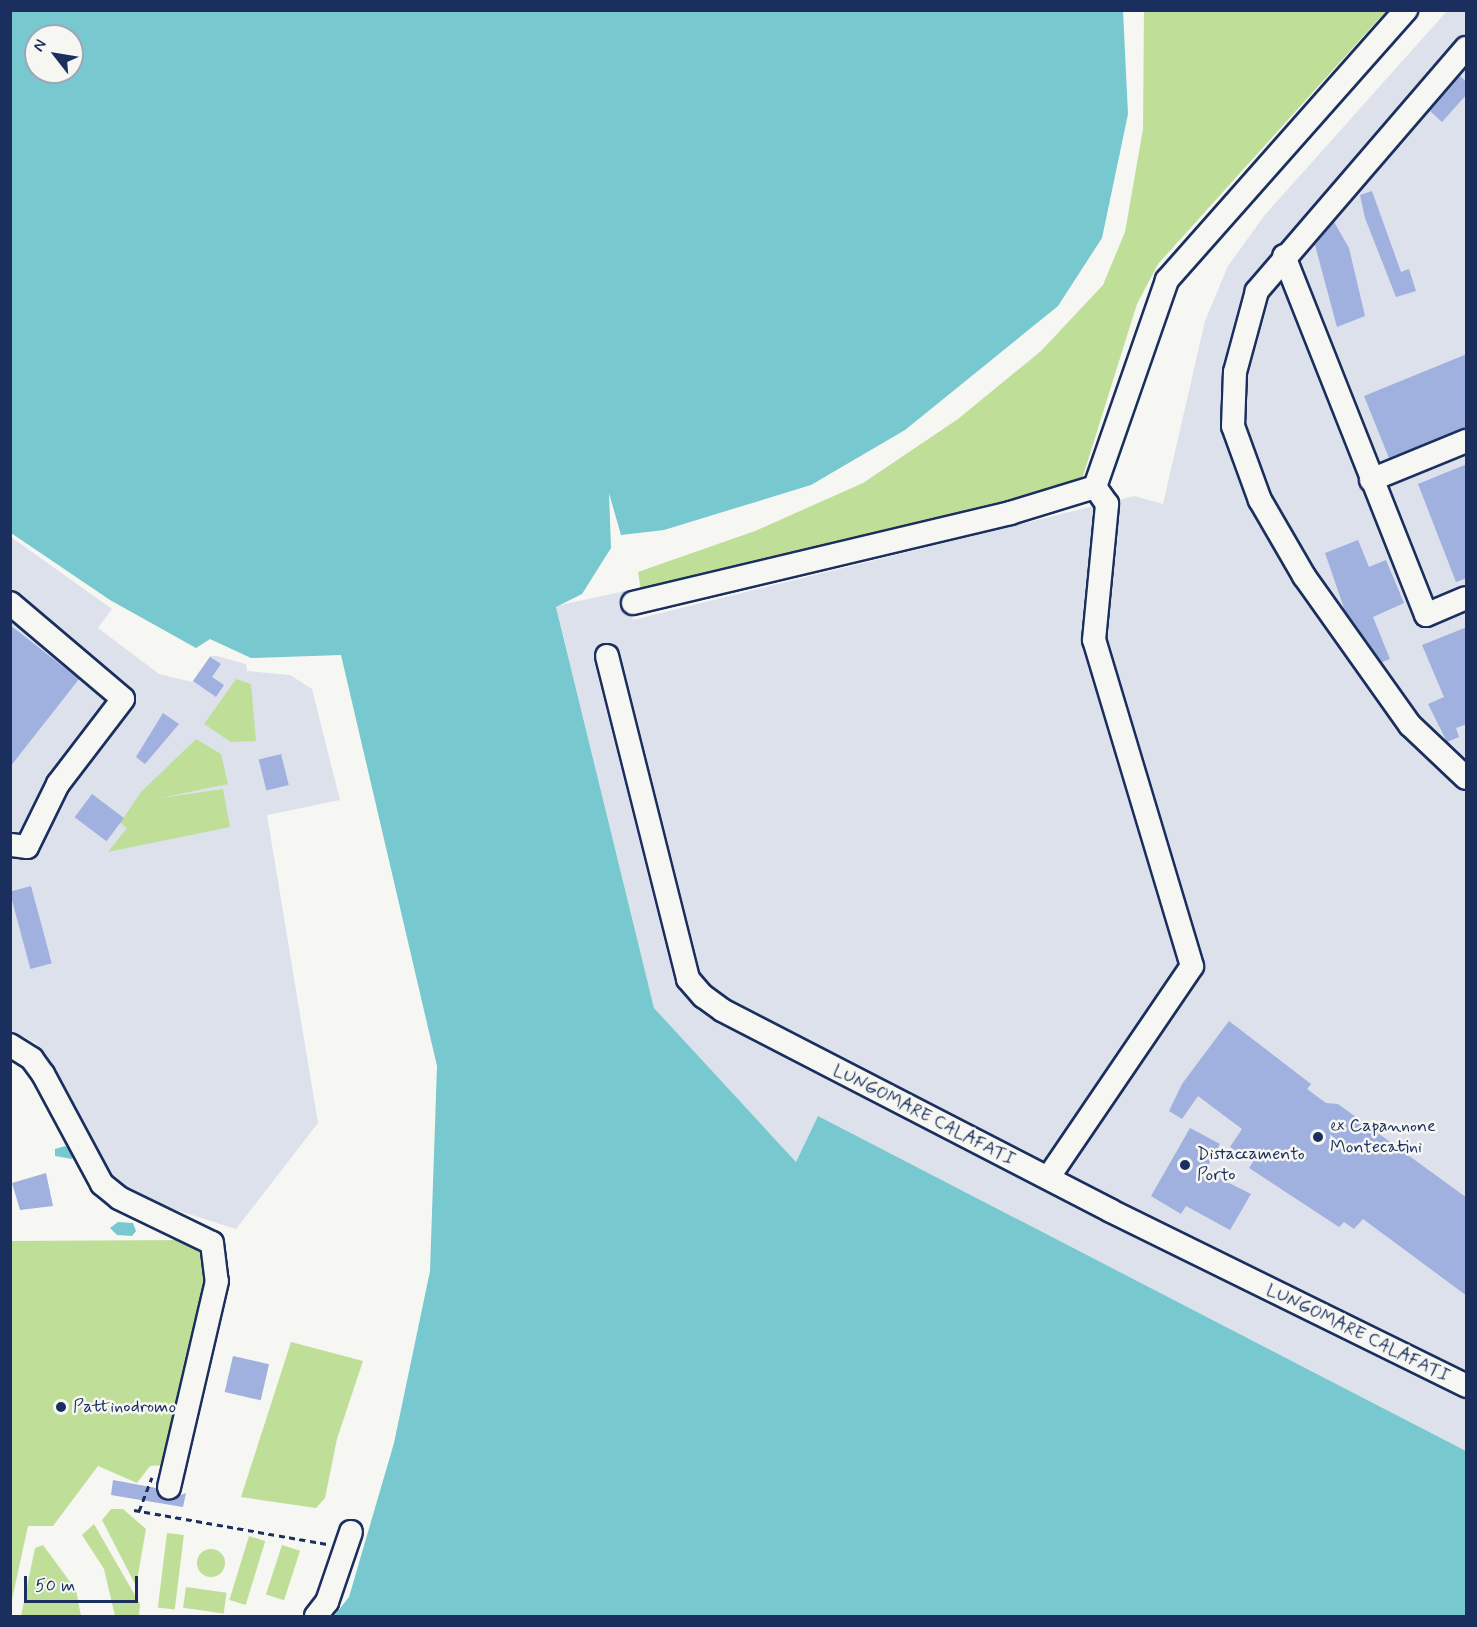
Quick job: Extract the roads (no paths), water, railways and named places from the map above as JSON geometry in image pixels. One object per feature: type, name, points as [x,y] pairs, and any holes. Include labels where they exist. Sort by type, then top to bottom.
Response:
[{"type":"street","points":[[1095,487],[1167,280],[1406,10]]},
{"type":"street","points":[[1467,48],[1284,256],[1257,291],[1243,327],[1233,426],[1260,500],[1304,576],[1404,718],[1467,778]]},
{"type":"street","points":[[1284,256],[1425,615],[1467,598]]},
{"type":"street","points":[[1371,480],[1467,441]]},
{"type":"street","points":[[633,603],[1010,513],[1095,487]]},
{"type":"street","points":[[1048,1178],[1192,966],[1094,640],[1107,504],[1095,487]]},
{"type":"street","points":[[10,603],[123,699],[58,784],[39,830],[27,847],[10,844]]},
{"type":"street","name":"LUNGOMARE CALAFATI","points":[[607,656],[688,979],[722,1010],[1048,1178],[1467,1386]]},
{"type":"street","points":[[10,1045],[33,1059],[43,1074],[102,1184],[119,1198],[212,1243],[217,1281],[169,1487]]},
{"type":"street","points":[[316,1617],[327,1602],[349,1540]]},
{"type":"water","points":[[10,11],[1123,11],[1128,114],[1102,238],[1058,306],[905,430],[811,485],[664,530],[621,535],[609,493],[611,548],[582,594],[556,607],[654,1008],[796,1162],[818,1116],[1466,1451],[1466,1616],[334,1616],[349,1597],[394,1443],[430,1271],[437,1066],[341,655],[251,658],[210,639],[196,648],[110,600],[11,533]]},
{"type":"water","points":[[65,1146],[74,1153],[72,1159],[55,1156],[55,1149]]},
{"type":"water","points":[[118,1222],[133,1223],[136,1231],[132,1236],[117,1235],[110,1228]]},
{"type":"place","name":"ex Capannone Montecatini","points":[[1318,1137]]},
{"type":"place","name":"Distaccamento Porto","points":[[1185,1165]]},
{"type":"place","name":"Pattinodromo","points":[[61,1407]]}]
